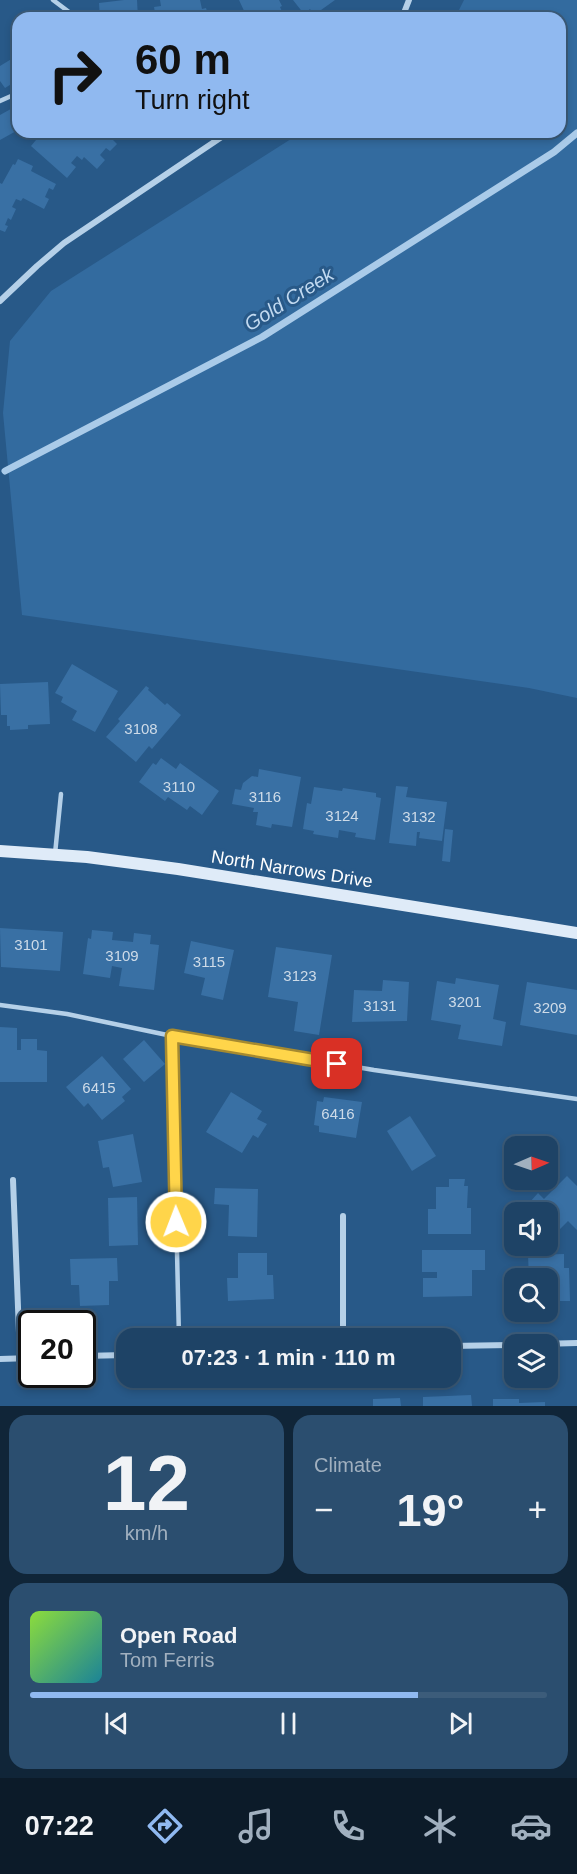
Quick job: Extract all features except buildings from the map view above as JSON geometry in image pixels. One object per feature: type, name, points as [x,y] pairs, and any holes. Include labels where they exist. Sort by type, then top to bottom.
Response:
[{"type":"street","points":[[0,301],[64,243],[220,138]]},
{"type":"street","name":"North Narrows Drive","points":[[0,851],[87,857],[178,869],[577,933]]},
{"type":"street","points":[[13,1180],[18,1310]]},
{"type":"street","points":[[343,1216],[343,1328]]},
{"type":"street","points":[[558,1344],[577,1343]]},
{"type":"street","points":[[461,1346],[504,1345]]},
{"type":"street","points":[[96,1356],[116,1355]]},
{"type":"street","points":[[0,1359],[18,1358]]},
{"type":"lane","points":[[53,0],[69,12]]},
{"type":"lane","points":[[55,854],[61,794]]},
{"type":"lane","points":[[0,1005],[67,1014],[172,1036],[374,1070],[577,1100]]},
{"type":"lane","points":[[172,1036],[179,1328]]},
{"type":"shaded area","points":[[464,0],[577,0],[577,698],[529,688],[22,615],[3,413],[10,341],[51,291],[293,138],[566,138],[566,12],[458,12]]},
{"type":"waterway","name":"Gold Creek","points":[[5,471],[262,337],[554,152],[577,133]]},
{"type":"route","points":[[176,1222],[172,1036],[337,1064]]}]
